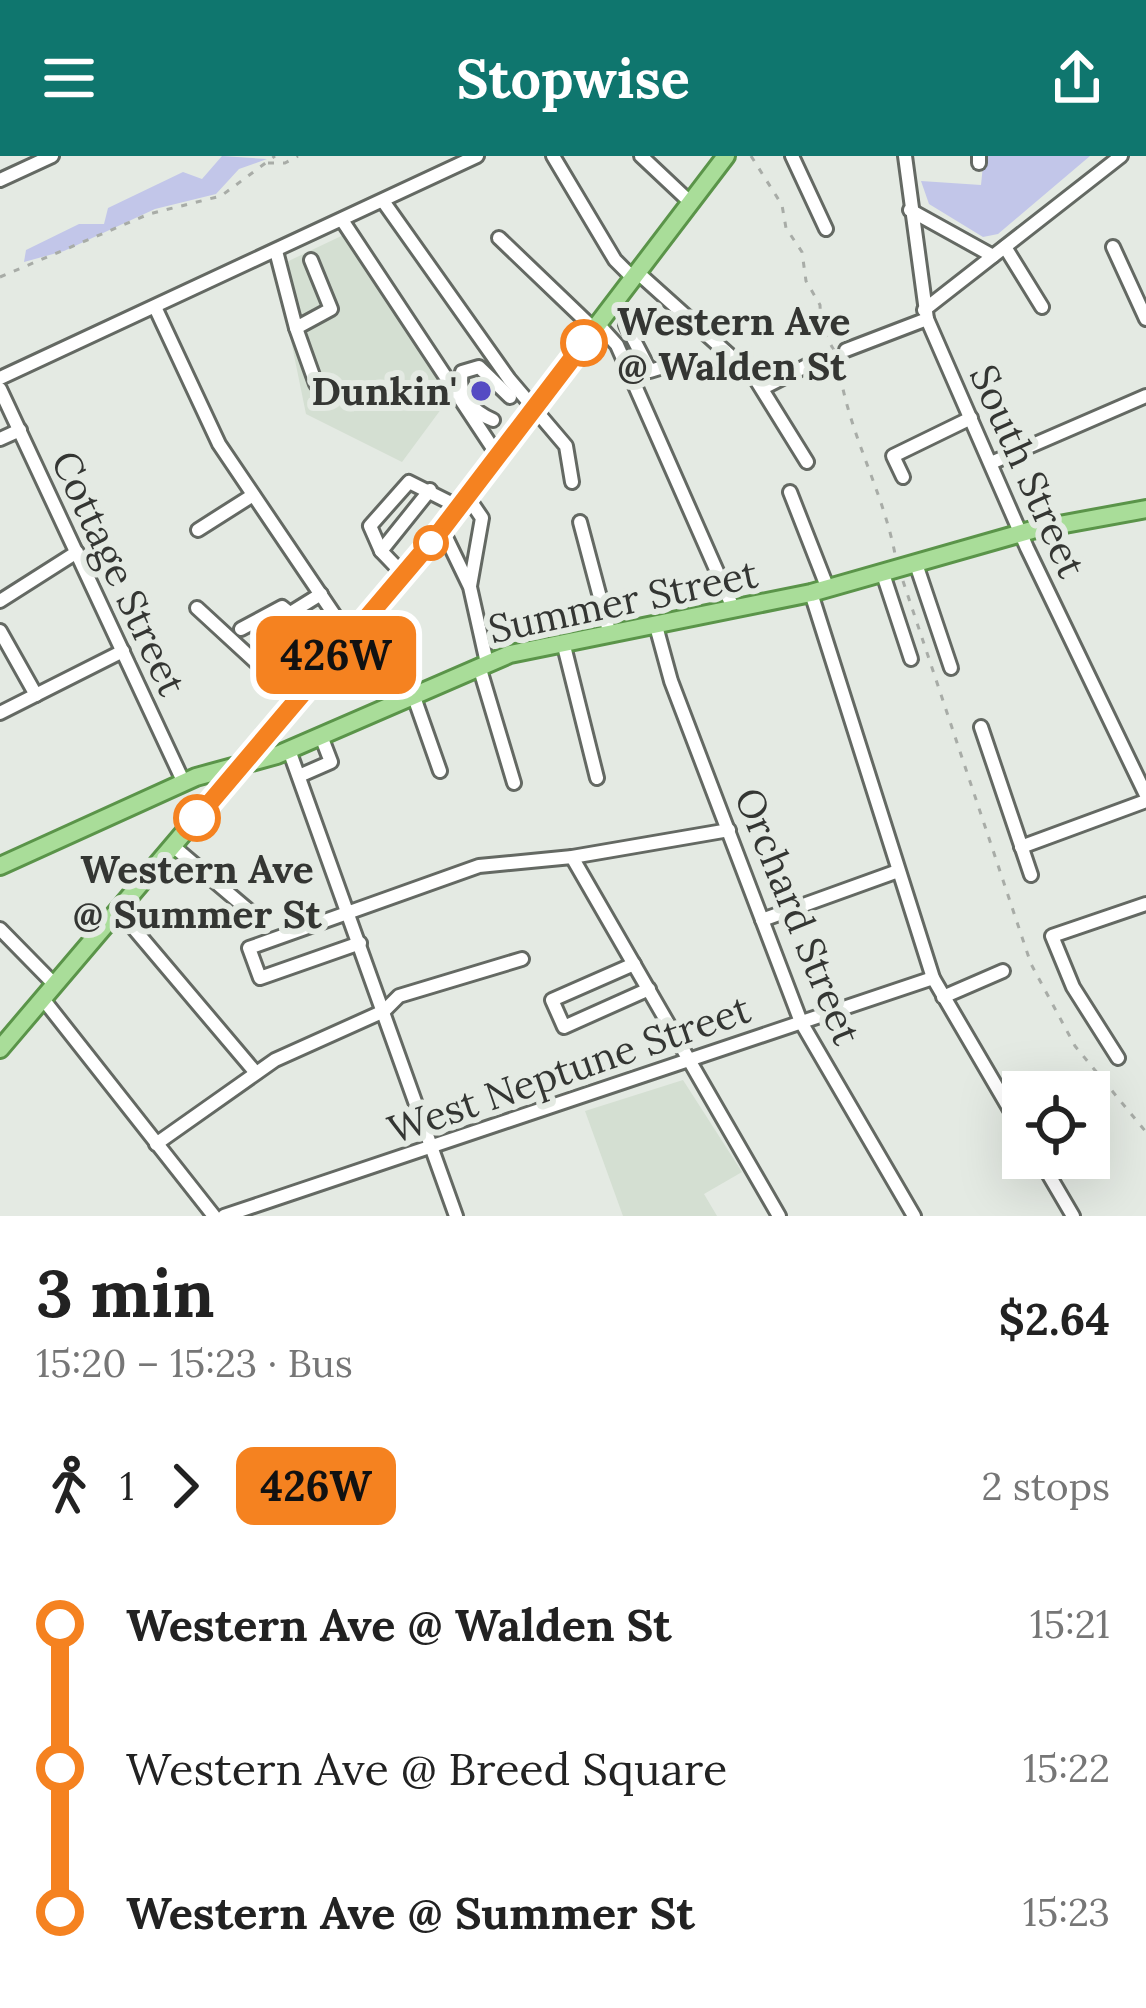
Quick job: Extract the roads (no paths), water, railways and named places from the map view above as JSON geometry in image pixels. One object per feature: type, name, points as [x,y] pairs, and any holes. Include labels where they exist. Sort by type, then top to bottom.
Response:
[{"type":"main road","points":[[1,1045],[442,529],[727,156]]},
{"type":"main road","name":"Summer Street","points":[[0,866],[184,783],[289,750],[483,664],[563,642],[820,591],[1021,533],[1146,509]]},
{"type":"street","points":[[0,180],[52,156]]},
{"type":"street","points":[[0,378],[477,156]]},
{"type":"street","points":[[553,156],[615,260],[763,388],[807,462]]},
{"type":"street","points":[[641,156],[691,202]]},
{"type":"street","points":[[792,156],[826,229]]},
{"type":"street","name":"South Street","points":[[905,156],[926,314],[1021,533],[1146,798]]},
{"type":"street","points":[[846,350],[926,314],[1121,156]]},
{"type":"street","points":[[383,201],[568,448],[572,482]]},
{"type":"street","points":[[910,210],[999,252],[1042,307]]},
{"type":"street","points":[[342,220],[498,456]]},
{"type":"street","points":[[499,238],[613,338],[734,610]]},
{"type":"street","points":[[1113,248],[1146,319]]},
{"type":"street","points":[[276,251],[316,384]]},
{"type":"street","points":[[296,328],[331,309],[311,260]]},
{"type":"street","points":[[155,307],[214,435],[350,638]]},
{"type":"street","points":[[626,325],[650,371],[673,364]]},
{"type":"street","points":[[763,388],[822,358]]},
{"type":"street","points":[[627,368],[644,360]]},
{"type":"street","points":[[493,420],[478,413],[465,397],[462,372],[478,366],[510,397]]},
{"type":"street","name":"Cottage Street","points":[[0,388],[184,783]]},
{"type":"street","points":[[991,463],[1146,396]]},
{"type":"street","points":[[903,477],[893,456],[971,418]]},
{"type":"street","points":[[0,439],[20,430]]},
{"type":"street","points":[[404,574],[381,551],[370,526],[406,484],[463,502],[482,518],[470,587]]},
{"type":"street","points":[[381,551],[430,490]]},
{"type":"street","points":[[790,492],[932,979],[1002,1097]]},
{"type":"street","points":[[198,530],[253,495]]},
{"type":"street","points":[[580,522],[610,634]]},
{"type":"street","points":[[442,529],[470,587],[483,664],[514,783]]},
{"type":"street","points":[[0,601],[77,552]]},
{"type":"street","points":[[900,569],[911,659]]},
{"type":"street","points":[[900,569],[951,668]]},
{"type":"street","points":[[292,612],[321,594]]},
{"type":"street","points":[[197,608],[297,700]]},
{"type":"street","points":[[241,629],[276,608],[292,612],[320,638]]},
{"type":"street","name":"Orchard Street","points":[[656,626],[671,681],[801,1022],[914,1216]]},
{"type":"street","points":[[0,631],[36,695]]},
{"type":"street","points":[[563,642],[597,778]]},
{"type":"street","points":[[0,713],[123,651]]},
{"type":"street","points":[[414,697],[440,771]]},
{"type":"street","points":[[981,727],[1031,875]]},
{"type":"street","points":[[299,776],[332,762],[321,736]]},
{"type":"street","points":[[289,750],[456,1216]]},
{"type":"street","points":[[1021,847],[1146,798]]},
{"type":"street","points":[[360,943],[260,979],[249,948],[479,866],[572,857],[729,830]]},
{"type":"street","points":[[173,846],[260,920]]},
{"type":"street","points":[[572,857],[779,1216]]},
{"type":"street","points":[[762,920],[898,871]]},
{"type":"street","points":[[1118,1058],[1073,987],[1052,936],[1146,904]]},
{"type":"street","points":[[119,911],[256,1073]]},
{"type":"street","points":[[0,929],[214,1216]]},
{"type":"street","points":[[156,1144],[256,1073],[384,1011],[399,996],[522,959]]},
{"type":"street","points":[[634,964],[552,1000],[564,1027],[649,989]]},
{"type":"street","points":[[943,997],[1003,971]]},
{"type":"street","name":"West Neptune Street","points":[[224,1216],[932,979]]},
{"type":"street","points":[[1051,1179],[1073,1216]]},
{"type":"place","name":"Western Ave @ Walden St","points":[[584,343]]},
{"type":"place","name":"Dunkin'","points":[[481,391]]},
{"type":"place","name":"Western Ave @ Summer St","points":[[197,818]]}]
